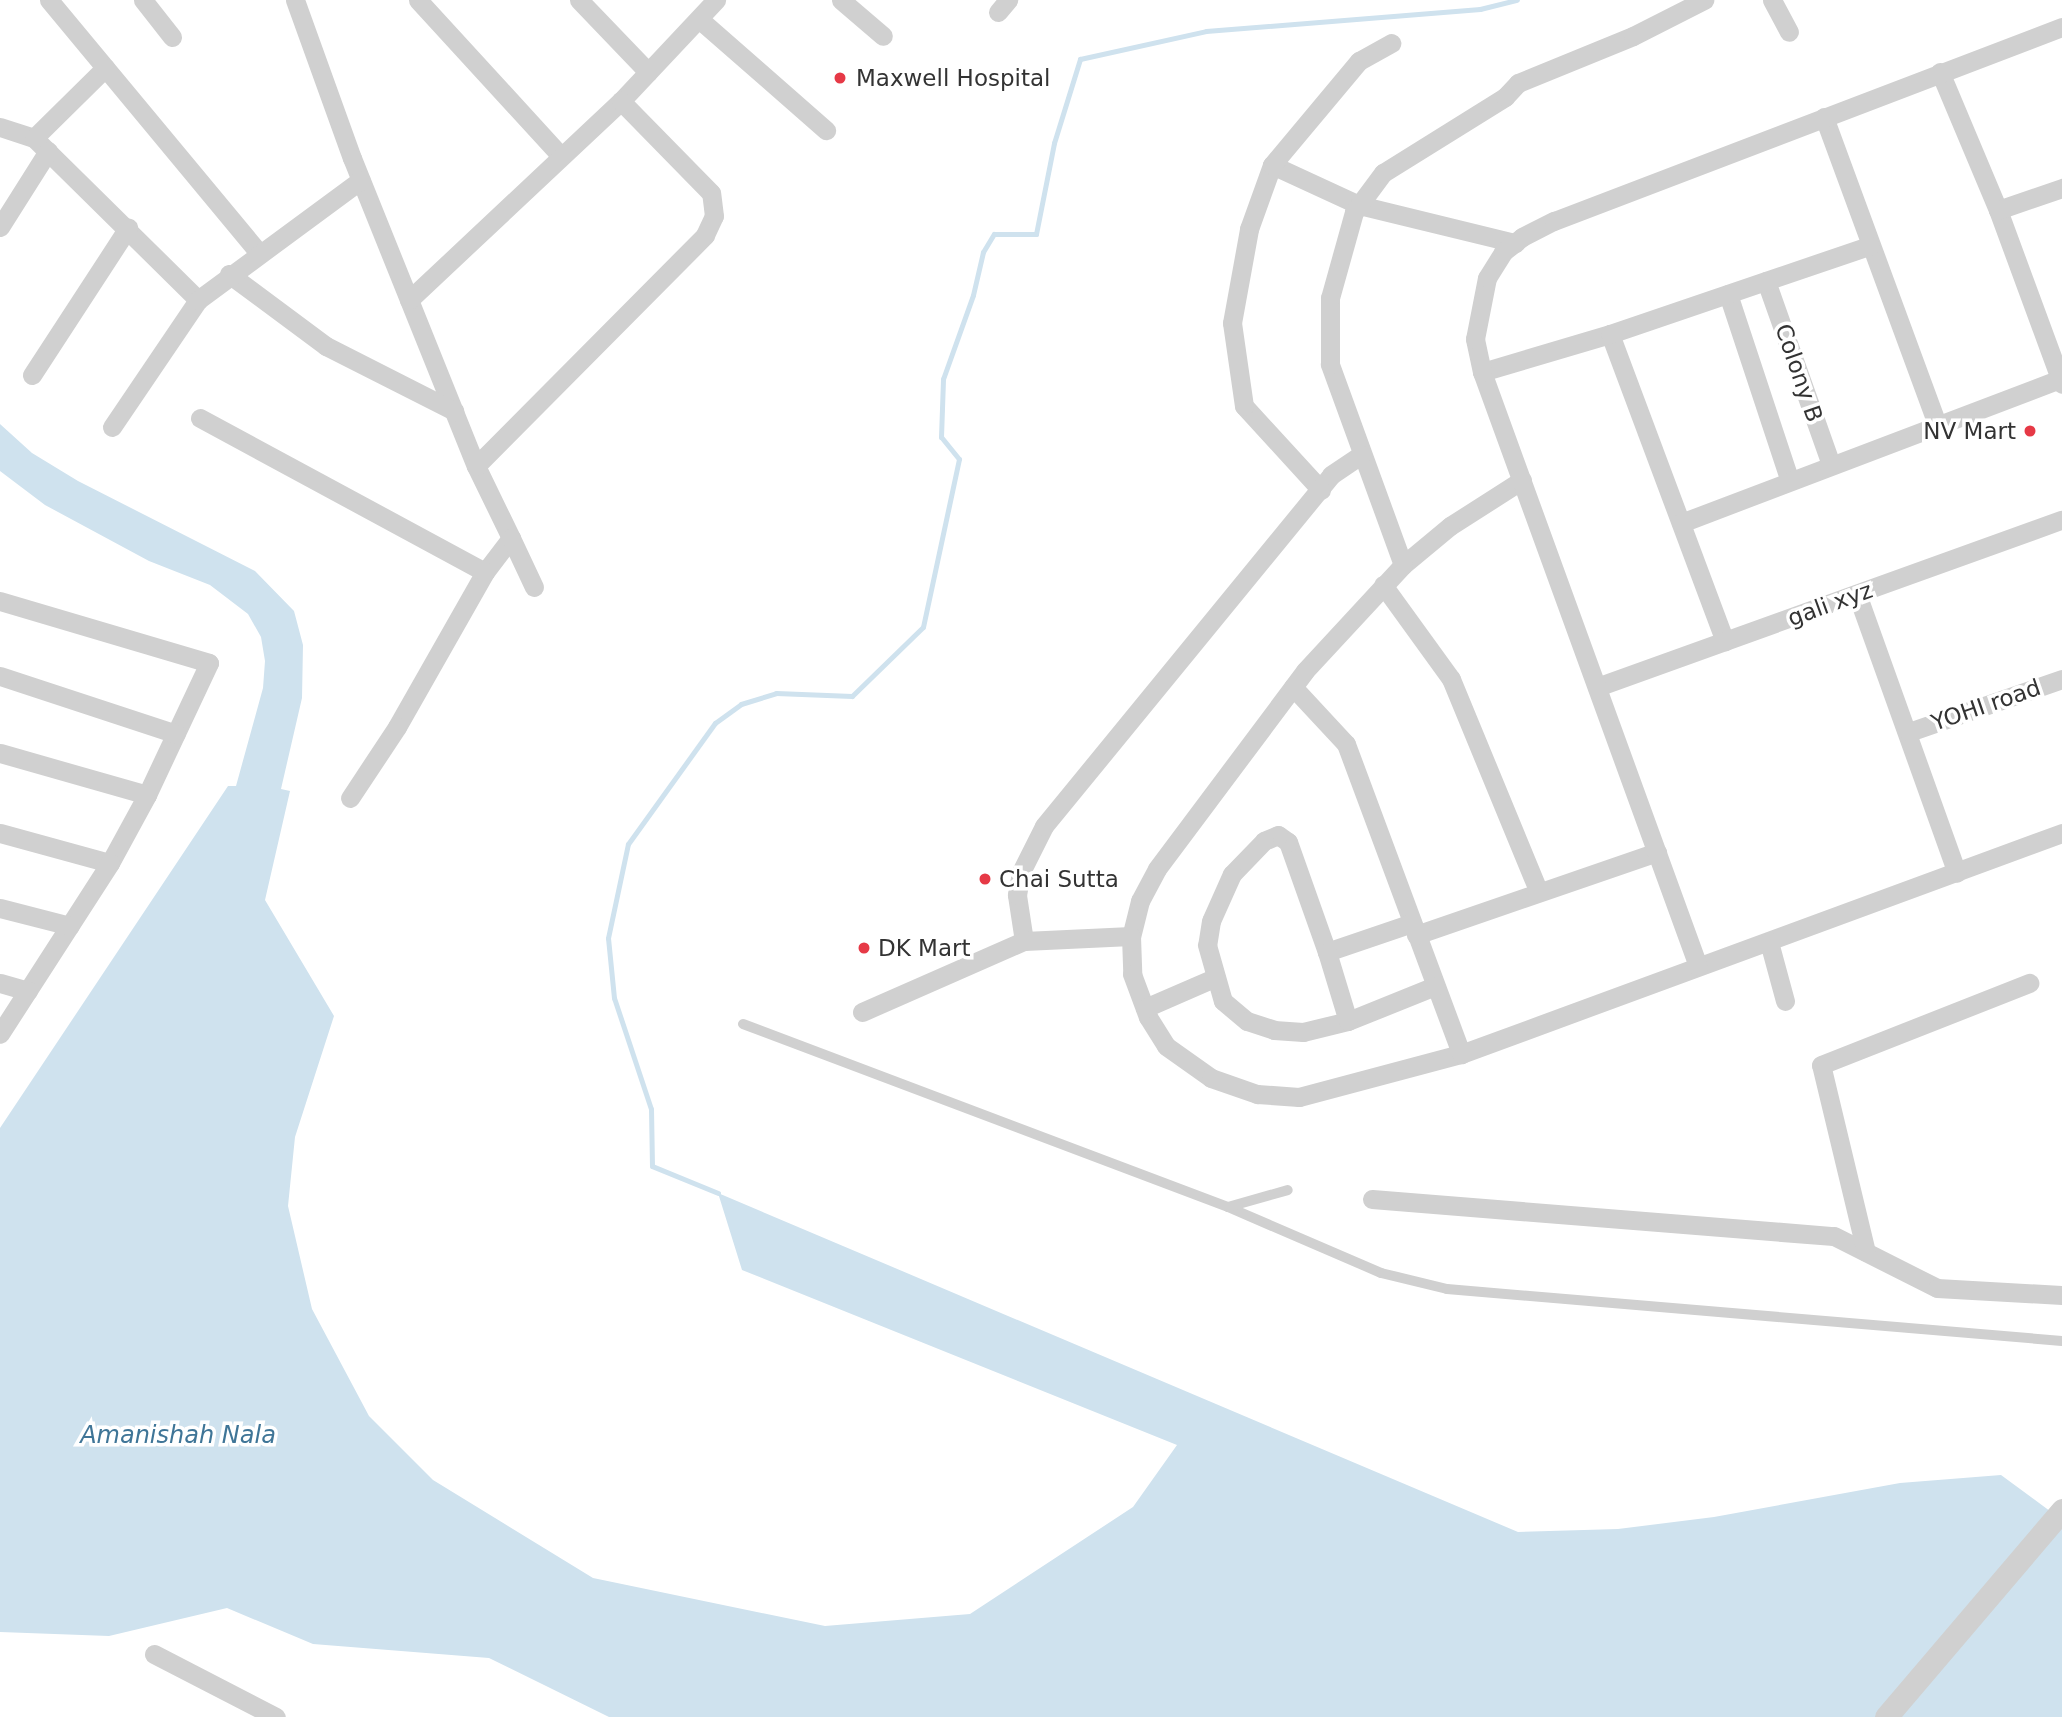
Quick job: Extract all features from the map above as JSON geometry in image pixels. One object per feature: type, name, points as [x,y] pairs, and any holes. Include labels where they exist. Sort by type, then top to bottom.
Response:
[{"type":"street","points":[[143,0],[172,37]]},
{"type":"street","points":[[295,0],[361,180],[476,466],[534,587]]},
{"type":"street","points":[[418,0],[561,156]]},
{"type":"street","points":[[579,0],[648,72]]},
{"type":"street","points":[[409,300],[621,101],[716,0]]},
{"type":"street","points":[[841,0],[883,36]]},
{"type":"street","points":[[1404,565],[1361,455],[1331,364],[1330,298],[1343,237],[1359,205],[1383,173],[1505,97],[1518,83],[1633,36],[1704,0]]},
{"type":"street","points":[[1772,0],[1789,32]]},
{"type":"street","points":[[51,1],[259,253]]},
{"type":"street","points":[[699,19],[826,130]]},
{"type":"street","points":[[1698,966],[1482,372],[1475,339],[1480,300],[1487,278],[1515,243],[1554,221],[2062,27]]},
{"type":"street","points":[[1321,490],[1244,406],[1232,323],[1249,229],[1272,165],[1359,61],[1391,43]]},
{"type":"street","points":[[0,227],[41,144],[105,68]]},
{"type":"street","points":[[1681,523],[1937,424],[2061,381],[1998,210],[1940,72]]},
{"type":"street","points":[[476,466],[705,235],[714,216],[712,193],[621,101]]},
{"type":"street","points":[[1824,117],[1869,246],[1937,424]]},
{"type":"street","points":[[0,127],[41,144],[198,300]]},
{"type":"street","points":[[1272,165],[1359,205],[1515,243]]},
{"type":"street","points":[[112,427],[198,300],[229,274],[361,180]]},
{"type":"street","points":[[1998,210],[2062,188]]},
{"type":"street","points":[[32,375],[128,228]]},
{"type":"street","points":[[1482,372],[1610,334],[1869,246]]},
{"type":"street","points":[[229,274],[326,346],[454,411]]},
{"type":"street","name":"Colony B","points":[[1766,281],[1831,465]]},
{"type":"street","points":[[1728,294],[1790,481]]},
{"type":"street","points":[[1610,334],[1725,641]]},
{"type":"street","points":[[200,418],[485,572]]},
{"type":"street","points":[[1024,941],[1018,914],[1018,883],[1044,826],[1100,752],[1331,475],[1361,455]]},
{"type":"street","points":[[1522,480],[1450,526],[1383,585],[1293,688],[1157,869],[1140,901],[1131,936],[1132,974],[1144,1008],[1166,1046],[1212,1078],[1257,1094],[1298,1097],[1461,1054],[2062,834]]},
{"type":"street","name":"gali xyz","points":[[1597,687],[2062,520]]},
{"type":"street","points":[[350,798],[397,727],[485,572],[512,538]]},
{"type":"street","points":[[1383,585],[1451,679],[1539,892]]},
{"type":"street","points":[[1857,594],[1909,732],[1956,873]]},
{"type":"street","points":[[0,601],[209,663],[147,795],[110,863],[0,1034]]},
{"type":"street","points":[[0,676],[176,734]]},
{"type":"street","name":"YOHI road","points":[[1909,732],[2062,680]]},
{"type":"street","points":[[1293,688],[1346,744],[1461,1054]]},
{"type":"street","points":[[0,753],[147,795]]},
{"type":"street","points":[[0,833],[110,863]]},
{"type":"street","points":[[1348,1021],[1289,842],[1278,835],[1264,841],[1232,874],[1219,901],[1207,945],[1214,978],[1223,1001],[1247,1021],[1274,1030],[1303,1032],[1348,1021],[1435,986]]},
{"type":"street","points":[[1327,952],[1539,892],[1657,852]]},
{"type":"street","points":[[0,908],[70,926]]},
{"type":"street","points":[[862,1012],[1024,941],[1131,936]]},
{"type":"street","points":[[1769,942],[1785,1001]]},
{"type":"street","points":[[1144,1008],[1214,978]]},
{"type":"street","points":[[0,983],[28,990]]},
{"type":"street","points":[[1866,1252],[1821,1065],[2029,983]]},
{"type":"street","points":[[1372,1199],[1834,1236],[1937,1288],[2062,1294]]},
{"type":"street","points":[[1886,1717],[2062,1510]]},
{"type":"street","points":[[154,1654],[276,1717]]},
{"type":"lane","points":[[743,1024],[1228,1207],[1381,1273],[1447,1289],[2062,1341]]},
{"type":"lane","points":[[1228,1207],[1288,1190]]},
{"type":"water","name":"Amanishah Nala","points":[[0,424],[32,453],[78,481],[255,571],[294,611],[303,645],[302,698],[281,789],[290,791],[265,900],[334,1016],[295,1137],[288,1206],[312,1309],[369,1416],[433,1480],[593,1578],[825,1626],[970,1614],[1133,1507],[1177,1445],[742,1270],[718,1193],[1518,1532],[1618,1529],[1714,1517],[1900,1483],[2001,1475],[2062,1520],[2062,1717],[609,1717],[489,1658],[313,1644],[227,1608],[109,1636],[0,1632],[0,1128],[228,786],[236,786],[263,688],[265,661],[261,637],[248,614],[210,585],[149,561],[45,505],[0,471]]},
{"type":"waterway","points":[[718,1193],[652,1166],[651,1109],[614,998],[608,938],[628,844],[715,723],[741,704],[776,693],[852,696],[923,627],[959,459],[941,437],[943,379],[973,295],[983,252],[994,234],[1036,234],[1054,143],[1080,59],[1206,31],[1480,9],[1517,0]]},
{"type":"place","name":"Maxwell Hospital","points":[[840,78]]},
{"type":"place","name":"NV Mart","points":[[2030,431]]},
{"type":"place","name":"Chai Sutta","points":[[985,879]]},
{"type":"place","name":"DK Mart","points":[[864,948]]}]
